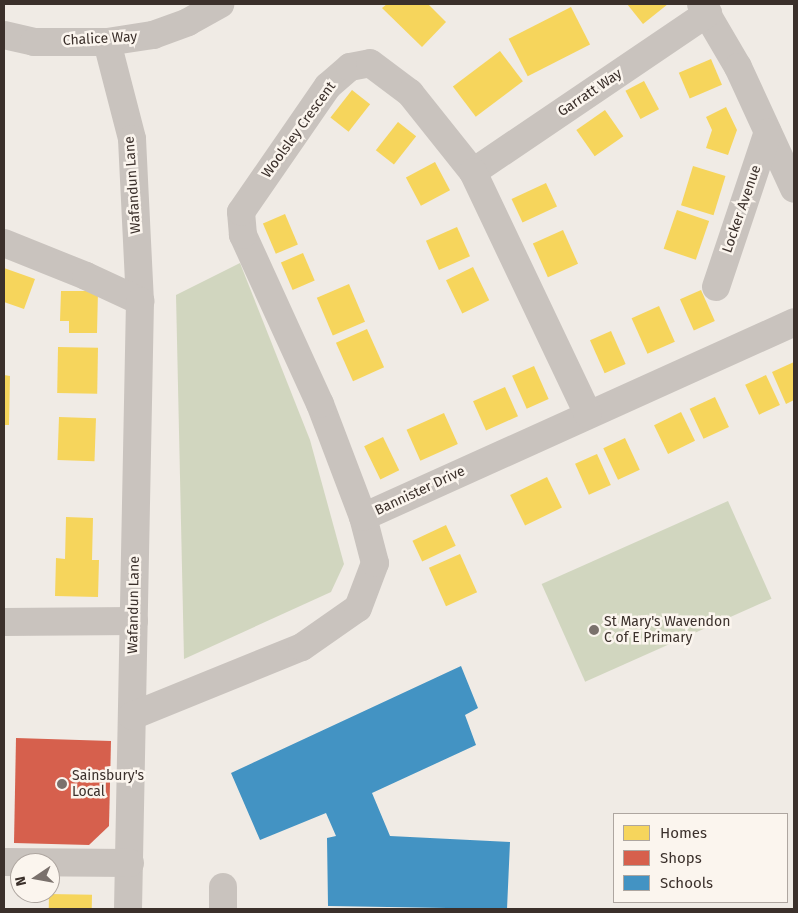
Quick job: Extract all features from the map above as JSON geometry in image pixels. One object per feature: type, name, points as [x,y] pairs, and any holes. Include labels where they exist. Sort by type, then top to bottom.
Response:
[{"type":"street","name":"Chalice Way","points":[[4,35],[34,42],[107,42],[153,36],[188,22],[220,4]]},
{"type":"street","name":"Locker Avenue","points":[[704,8],[738,67],[794,189]]},
{"type":"street","name":"Garratt Way","points":[[473,172],[704,8]]},
{"type":"street","name":"Wafandun Lane","points":[[107,42],[132,139],[140,301],[128,909]]},
{"type":"street","name":"Woolsley Crescent","points":[[364,517],[320,404],[243,235],[241,212],[328,86],[350,67],[370,63],[410,93],[473,172],[588,414]]},
{"type":"street","name":"Locker Avenue","points":[[716,287],[768,132]]},
{"type":"street","points":[[4,243],[86,276],[140,301]]},
{"type":"street","name":"Bannister Drive","points":[[132,716],[302,647],[358,608],[375,564],[364,517],[794,322]]},
{"type":"street","points":[[4,622],[134,620]]},
{"type":"street","points":[[4,862],[130,863]]},
{"type":"green space","points":[[240,263],[310,440],[344,564],[331,592],[184,659],[176,295]]},
{"type":"green space","points":[[728,501],[772,599],[585,682],[542,584]]},
{"type":"building: Homes","points":[[387,4],[428,4],[446,22],[422,47],[382,8]]},
{"type":"building: Homes","points":[[627,4],[668,4],[643,24]]},
{"type":"building: Homes","points":[[571,7],[590,44],[528,76],[509,39]]},
{"type":"building: Homes","points":[[500,51],[523,81],[476,117],[453,87]]},
{"type":"building: Homes","points":[[711,59],[722,85],[690,98],[679,73]]},
{"type":"building: Homes","points":[[644,81],[659,109],[640,119],[625,91]]},
{"type":"building: Homes","points":[[352,90],[370,104],[349,132],[330,118]]},
{"type":"building: Homes","points":[[726,107],[737,130],[728,155],[706,148],[712,130],[706,117]]},
{"type":"building: Homes","points":[[605,110],[623,136],[595,156],[576,130]]},
{"type":"building: Homes","points":[[398,122],[416,136],[394,165],[376,150]]},
{"type":"building: Homes","points":[[435,162],[450,190],[421,206],[406,177]]},
{"type":"building: Homes","points":[[693,166],[726,176],[714,215],[681,205]]},
{"type":"building: Homes","points":[[546,183],[557,207],[523,223],[512,199]]},
{"type":"building: Homes","points":[[677,210],[709,221],[696,260],[664,249]]},
{"type":"building: Homes","points":[[285,214],[298,244],[276,254],[263,223]]},
{"type":"building: Homes","points":[[457,227],[470,256],[439,270],[426,241]]},
{"type":"building: Homes","points":[[563,230],[578,264],[548,277],[533,243]]},
{"type":"building: Homes","points":[[303,253],[315,281],[293,290],[281,262]]},
{"type":"building: Homes","points":[[473,267],[489,300],[462,313],[446,280]]},
{"type":"building: Homes","points":[[4,268],[35,279],[24,309],[4,302]]},
{"type":"building: Homes","points":[[349,284],[365,322],[333,335],[317,298]]},
{"type":"building: Homes","points":[[701,290],[715,321],[694,330],[680,299]]},
{"type":"building: Homes","points":[[61,291],[98,291],[97,333],[69,333],[69,321],[60,321]]},
{"type":"building: Homes","points":[[659,306],[675,342],[647,354],[632,318]]},
{"type":"building: Homes","points":[[367,329],[384,367],[353,381],[336,343]]},
{"type":"building: Homes","points":[[611,331],[626,364],[605,373],[590,340]]},
{"type":"building: Homes","points":[[58,347],[98,348],[97,394],[57,393]]},
{"type":"building: Homes","points":[[794,362],[794,400],[786,404],[772,372]]},
{"type":"building: Homes","points":[[534,366],[549,399],[527,409],[512,376]]},
{"type":"building: Homes","points":[[4,375],[10,376],[9,425],[4,425]]},
{"type":"building: Homes","points":[[766,375],[780,405],[759,415],[745,385]]},
{"type":"building: Homes","points":[[505,387],[518,416],[486,430],[473,401]]},
{"type":"building: Homes","points":[[715,397],[729,427],[704,439],[690,409]]},
{"type":"building: Homes","points":[[681,412],[695,441],[668,454],[654,425]]},
{"type":"building: Homes","points":[[444,413],[458,444],[420,461],[407,430]]},
{"type":"building: Homes","points":[[59,417],[96,418],[94,461],[57,460]]},
{"type":"building: Homes","points":[[383,437],[399,470],[380,479],[364,446]]},
{"type":"building: Homes","points":[[625,438],[640,470],[618,480],[603,448]]},
{"type":"building: Homes","points":[[597,454],[611,485],[589,495],[575,464]]},
{"type":"building: Homes","points":[[547,477],[562,508],[525,526],[510,495]]},
{"type":"building: Homes","points":[[66,517],[93,518],[92,560],[99,560],[98,597],[55,596],[56,558],[65,559]]},
{"type":"building: Homes","points":[[446,525],[456,546],[422,561],[412,541]]},
{"type":"building: Homes","points":[[460,554],[477,592],[446,606],[429,568]]},
{"type":"building: Homes","points":[[60,894],[92,895],[92,909],[49,909],[49,903],[60,903]]},
{"type":"building: Shops","name":"Sainsbury's Local","points":[[16,738],[111,741],[109,826],[89,845],[14,843]]},
{"type":"building: Schools","points":[[461,666],[478,708],[465,715],[476,745],[372,793],[390,836],[510,842],[507,909],[328,906],[327,838],[336,836],[326,813],[260,840],[231,773]]},
{"type":"place","name":"St Mary's Wavendon C of E Primary","points":[[594,630]]},
{"type":"place","name":"Sainsbury's Local","points":[[62,784]]}]
